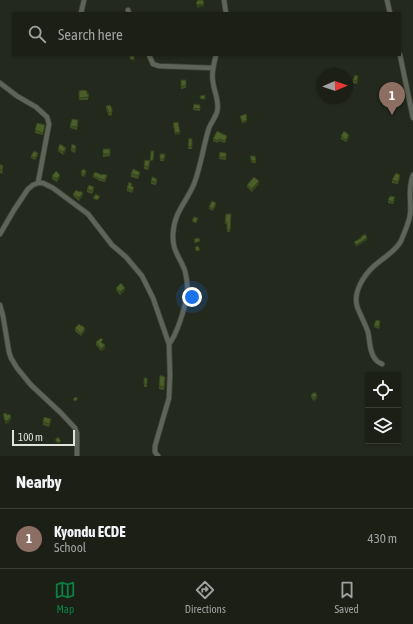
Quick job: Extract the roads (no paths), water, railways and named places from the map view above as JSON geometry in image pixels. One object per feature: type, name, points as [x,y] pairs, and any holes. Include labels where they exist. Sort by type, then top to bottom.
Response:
[{"type":"street","points":[[81,12],[84,0]]},
{"type":"street","points":[[224,0],[226,12]]},
{"type":"street","points":[[387,0],[390,12]]},
{"type":"street","points":[[149,56],[153,64],[159,66],[213,68]]},
{"type":"street","points":[[169,344],[175,334],[181,315],[186,295],[187,283],[185,271],[176,253],[174,245],[173,234],[175,221],[193,186],[209,129],[218,108],[213,82],[213,68],[216,56]]},
{"type":"street","points":[[400,56],[413,118]]},
{"type":"street","points":[[0,83],[17,96],[36,107],[47,117],[49,124],[38,183]]},
{"type":"street","points":[[382,364],[376,360],[371,350],[367,330],[357,306],[356,298],[361,283],[373,266],[390,254],[401,241],[410,214],[410,186],[413,175]]},
{"type":"street","points":[[0,234],[28,189],[38,183],[43,183],[53,188],[88,214],[112,245],[135,267],[142,276],[153,298],[169,344],[170,375],[168,398],[155,446],[155,452],[158,456]]},
{"type":"street","points":[[0,305],[11,358],[31,385],[75,428],[77,433],[77,456]]},
{"type":"place","name":"Kyondu ECDE","points":[[392,115]]}]
